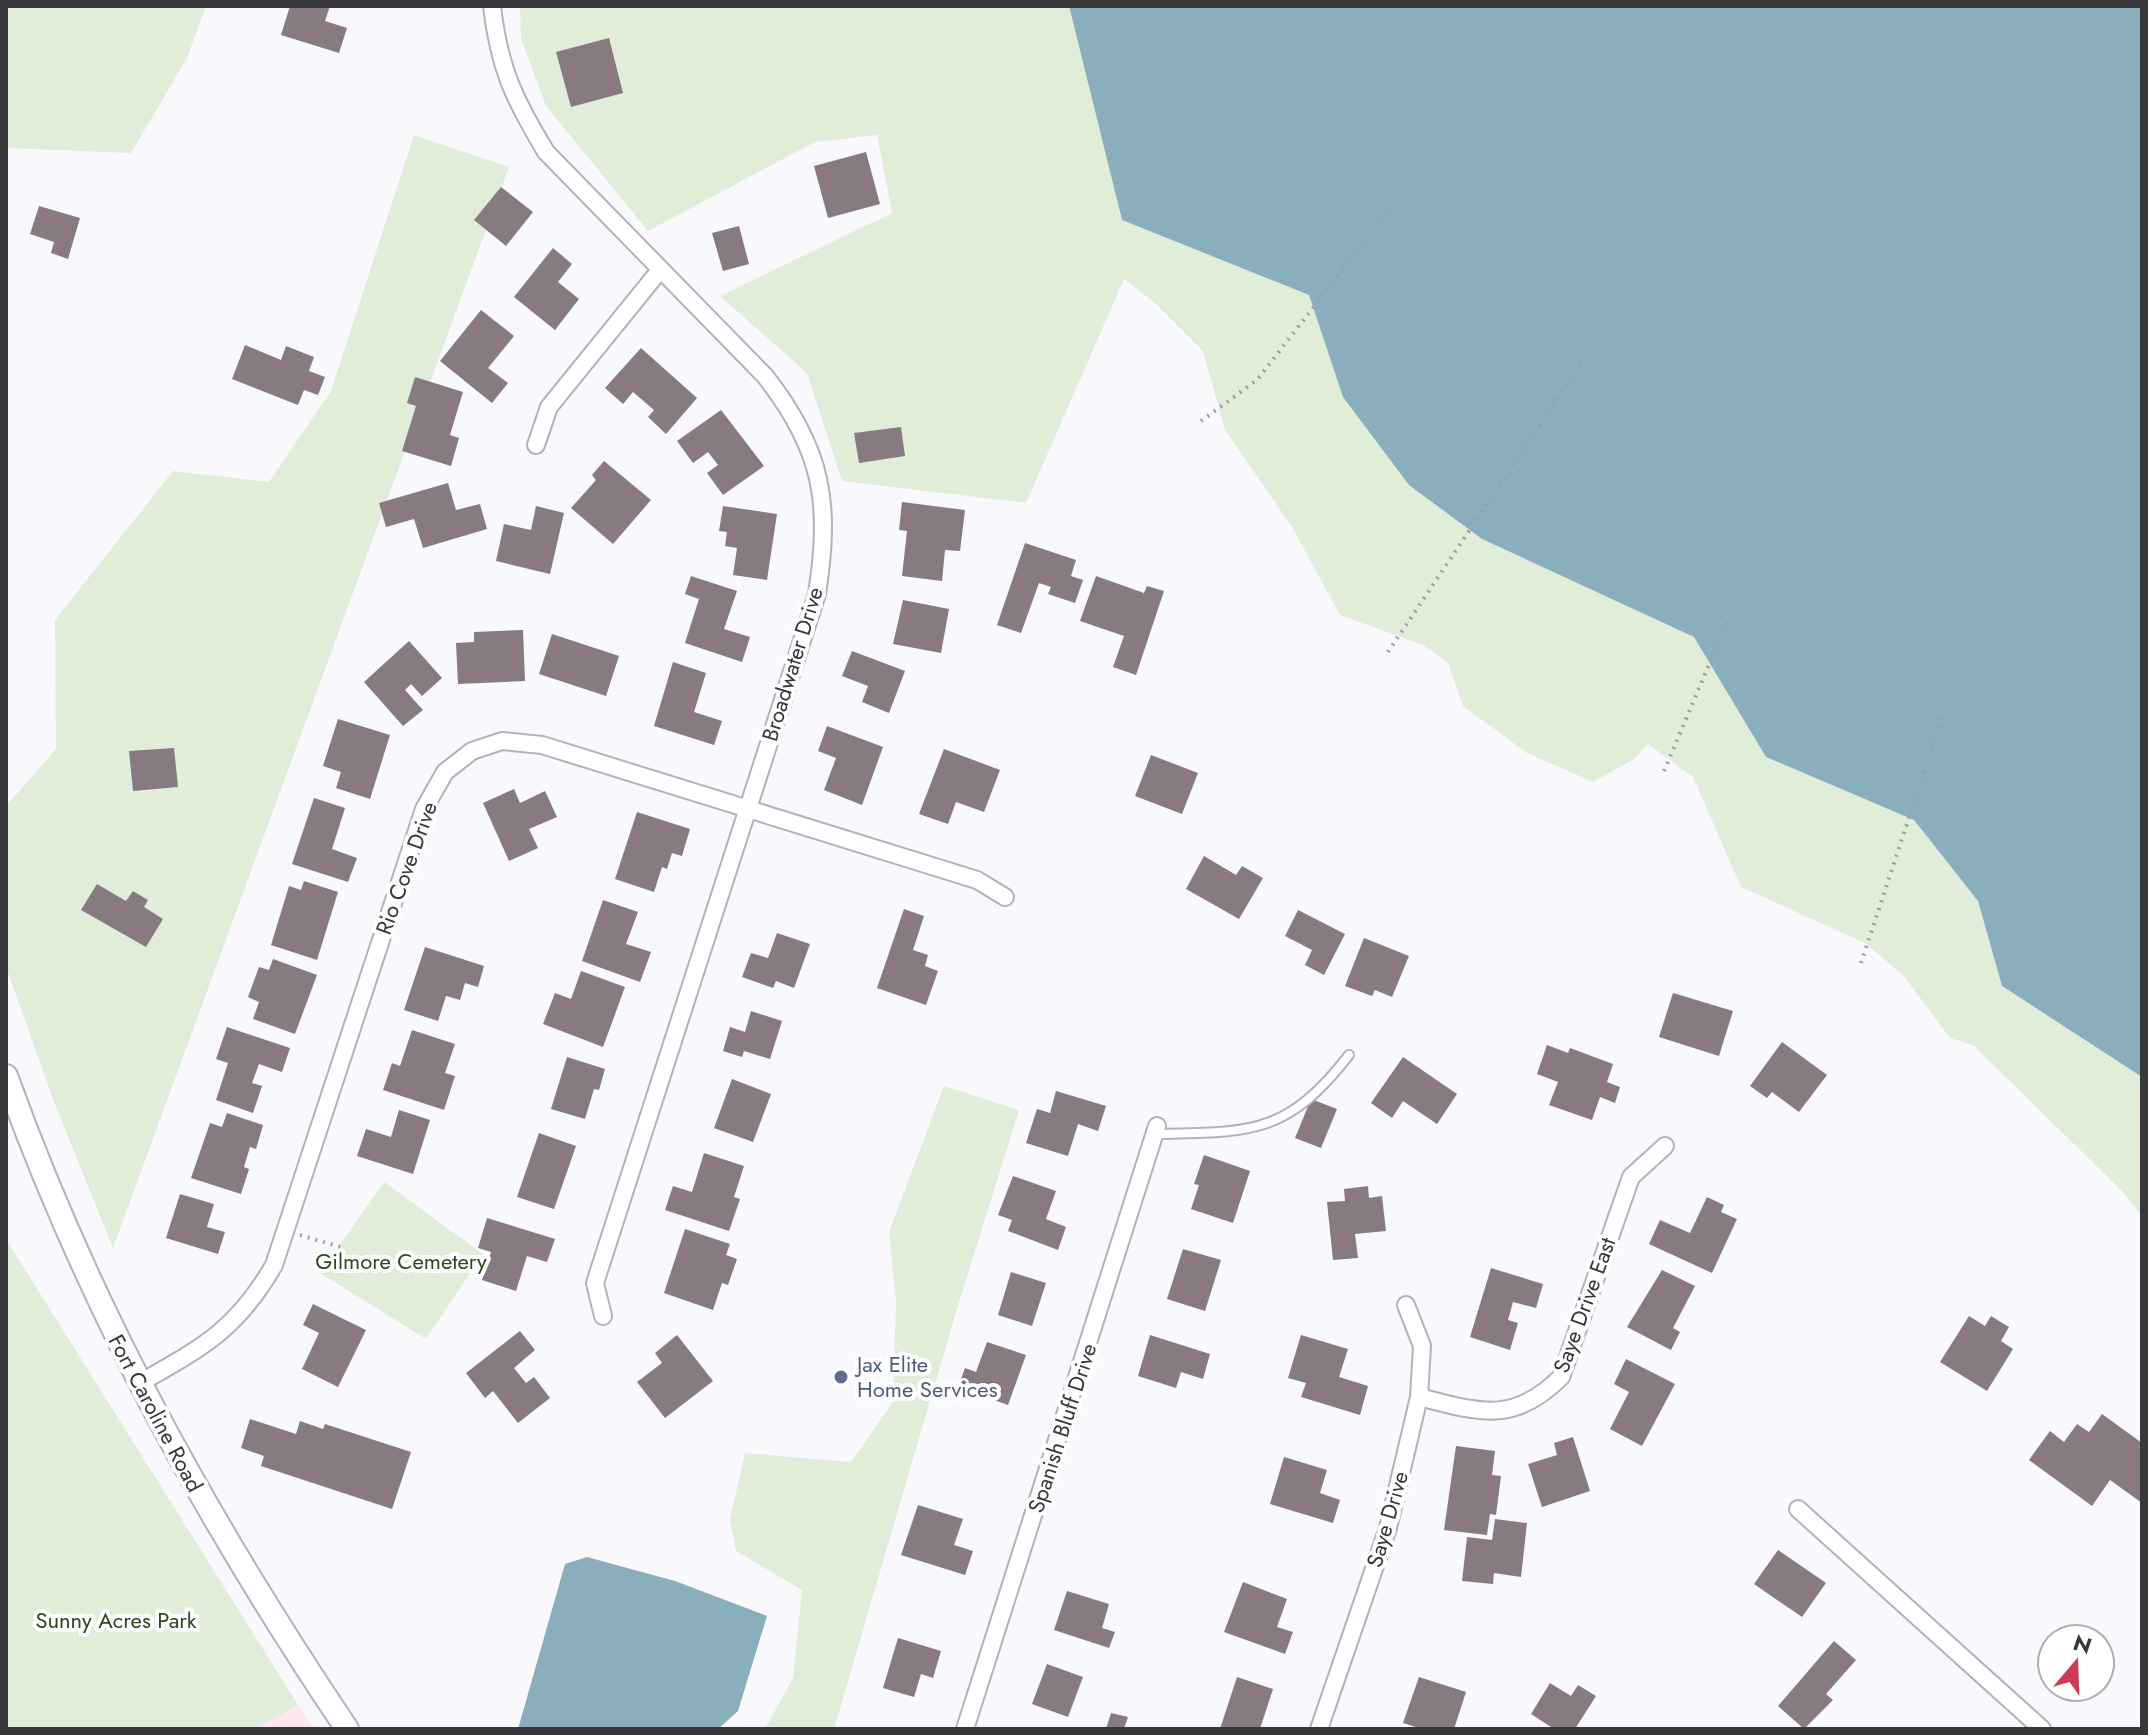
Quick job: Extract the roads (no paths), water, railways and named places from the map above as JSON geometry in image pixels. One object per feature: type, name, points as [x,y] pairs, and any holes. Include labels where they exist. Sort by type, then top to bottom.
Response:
[{"type":"street","name":"Broadwater Drive","points":[[492,6],[497,52],[521,111],[546,152],[729,336],[794,413],[810,450],[823,500],[824,547],[817,594],[746,806],[595,1283],[603,1316]]},
{"type":"street","points":[[536,445],[549,407],[660,270]]},
{"type":"street","name":"Rio Cove Drive","points":[[138,1384],[207,1346],[232,1324],[263,1284],[286,1231],[424,809],[445,772],[472,751],[502,741],[542,745],[977,880],[1005,897]]},
{"type":"street","name":"Fort Caroline Road","points":[[6,1076],[61,1217],[138,1384],[209,1514],[347,1729]]},
{"type":"street","name":"Spanish Bluff Drive","points":[[965,1729],[1155,1130]]},
{"type":"street","name":"Saye Drive East","points":[[1419,1397],[1492,1413],[1516,1409],[1539,1398],[1561,1377],[1631,1177],[1665,1146]]},
{"type":"street","name":"Saye Drive","points":[[1319,1729],[1388,1528],[1419,1397],[1422,1346],[1406,1305]]},
{"type":"street","points":[[1798,1509],[1903,1602],[2021,1723],[2042,1729]]},
{"type":"lane","points":[[1155,1130],[1239,1132],[1287,1117],[1332,1078],[1349,1055]]},
{"type":"water","points":[[1069,6],[2142,6],[2142,1077],[2002,986],[1978,901],[1914,820],[1766,757],[1694,637],[1482,539],[1409,485],[1343,397],[1309,295],[1122,220]]},
{"type":"water","points":[[587,1557],[675,1581],[767,1616],[738,1711],[718,1729],[518,1729],[565,1564]]},
{"type":"place","name":"Jax Elite Home Services","points":[[841,1377]]},
{"type":"park label","name":"Gilmore Cemetery","points":[[401,1261]]},
{"type":"park label","name":"Sunny Acres Park","points":[[116,1620]]}]
